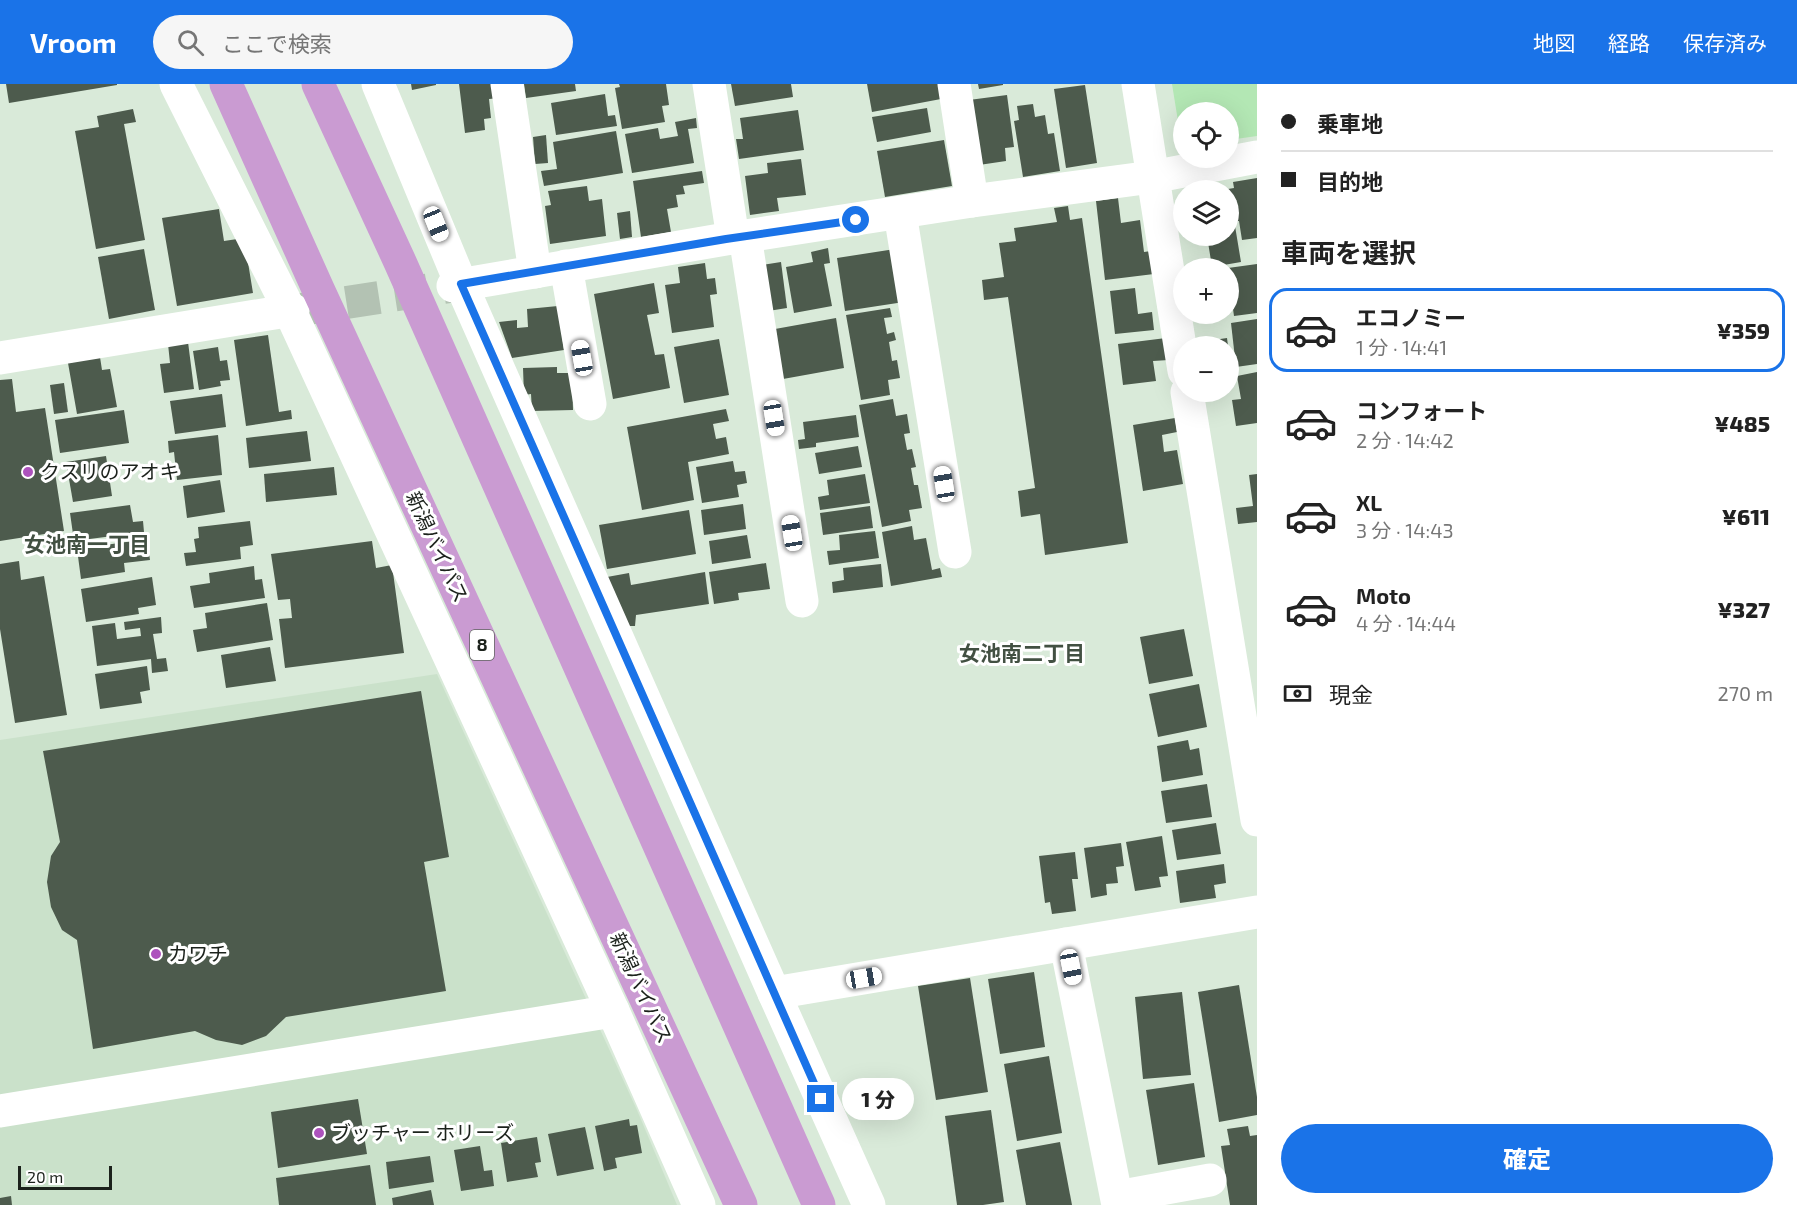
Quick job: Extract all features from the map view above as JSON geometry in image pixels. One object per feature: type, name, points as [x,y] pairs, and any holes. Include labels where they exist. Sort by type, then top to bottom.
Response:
[{"type":"highway","name":"新潟バイパス","points":[[226,84],[741,1205]]},
{"type":"highway","points":[[320,88],[400,262],[819,1205]]},
{"type":"street","points":[[176,84],[292,310],[613,1011],[699,1205]]},
{"type":"street","points":[[378,84],[457,285],[869,1205]]},
{"type":"street","points":[[507,84],[535,272]]},
{"type":"street","points":[[709,84],[739,237],[802,601]]},
{"type":"street","points":[[954,84],[972,201]]},
{"type":"street","points":[[1138,84],[1178,336]]},
{"type":"street","points":[[457,285],[739,237],[972,201],[1152,177],[1257,157]]},
{"type":"street","points":[[900,213],[955,552]]},
{"type":"street","points":[[566,266],[590,404]]},
{"type":"street","points":[[0,358],[292,310]]},
{"type":"street","points":[[1189,402],[1257,820]]},
{"type":"street","points":[[774,993],[1257,912]]},
{"type":"street","points":[[1066,944],[1118,1201],[1210,1180]]},
{"type":"street","points":[[0,1111],[613,1011]]},
{"type":"shaded area","points":[[437,674],[637,1110],[677,1205],[0,1205],[0,740]]},
{"type":"green space","points":[[1172,84],[1257,84],[1257,136],[1239,139],[1239,102],[1175,102]]},
{"type":"building","points":[[6,84],[117,84],[117,85],[9,103]]},
{"type":"building","points":[[411,84],[436,84],[436,85],[412,90]]},
{"type":"building","points":[[459,84],[498,84],[500,98],[489,99],[491,118],[484,119],[485,130],[465,133]]},
{"type":"building","points":[[524,84],[575,84],[576,91],[526,98]]},
{"type":"building","points":[[619,84],[666,84],[669,105],[662,106],[665,122],[622,129],[615,88],[620,87]]},
{"type":"building","points":[[731,84],[791,84],[793,97],[735,106]]},
{"type":"building","points":[[867,84],[939,84],[941,99],[872,112]]},
{"type":"building","points":[[978,84],[1003,84],[1003,85],[979,89]]},
{"type":"building","points":[[1085,85],[1097,163],[1066,168],[1054,89]]},
{"type":"building","points":[[605,94],[608,116],[615,115],[617,126],[556,135],[551,103]]},
{"type":"building","points":[[1007,95],[1014,147],[1005,148],[1006,161],[979,165],[969,100]]},
{"type":"building","points":[[1033,104],[1035,117],[1045,115],[1048,134],[1054,133],[1060,171],[1023,177],[1014,121],[1019,120],[1017,106]]},
{"type":"building","points":[[927,108],[931,132],[877,142],[872,117]]},
{"type":"building","points":[[133,109],[136,122],[124,124],[145,240],[96,249],[75,131],[99,127],[97,116]]},
{"type":"building","points":[[798,110],[804,150],[739,159],[736,139],[743,139],[740,118]]},
{"type":"building","points":[[696,118],[697,128],[688,129],[694,163],[632,173],[625,134],[658,128],[660,139],[678,136],[675,122]]},
{"type":"building","points":[[616,131],[623,173],[544,186],[541,171],[557,169],[553,142]]},
{"type":"building","points":[[546,135],[548,163],[535,164],[533,137]]},
{"type":"building","points":[[944,140],[952,186],[885,197],[877,151]]},
{"type":"building","points":[[801,159],[806,195],[777,198],[779,211],[750,215],[745,176],[768,173],[767,163]]},
{"type":"building","points":[[702,171],[704,183],[683,186],[685,194],[676,195],[678,207],[667,209],[671,232],[641,237],[633,181]]},
{"type":"building","points":[[1257,178],[1257,238],[1242,240],[1239,221],[1239,181]]},
{"type":"building","points":[[587,186],[589,201],[602,199],[606,236],[550,244],[545,206],[551,205],[548,191]]},
{"type":"building","points":[[1118,198],[1121,223],[1140,220],[1144,252],[1151,251],[1154,274],[1105,280],[1096,201]]},
{"type":"building","points":[[1068,206],[1070,220],[1082,218],[1128,543],[1045,555],[1040,514],[1021,517],[1018,491],[1035,488],[1008,297],[984,300],[982,280],[1004,277],[999,243],[1016,241],[1014,228],[1057,222],[1054,208]]},
{"type":"building","points":[[219,209],[224,241],[244,238],[253,293],[177,306],[162,218]]},
{"type":"building","points":[[630,211],[632,237],[620,239],[617,213]]},
{"type":"building","points":[[1209,246],[1238,246],[1241,262],[1239,262],[1239,258],[1211,258]]},
{"type":"building","points":[[828,248],[830,263],[824,264],[832,306],[794,313],[786,267],[813,262],[811,252]]},
{"type":"building","points":[[144,249],[155,310],[109,319],[98,257]]},
{"type":"building","points":[[895,249],[904,302],[845,311],[837,258]]},
{"type":"building","points":[[781,262],[787,308],[762,312],[755,266]]},
{"type":"building","points":[[705,263],[707,279],[715,278],[717,294],[710,295],[714,327],[672,333],[665,285],[680,283],[678,267]]},
{"type":"building","points":[[1257,264],[1257,313],[1239,315],[1239,266]]},
{"type":"building","points":[[654,283],[659,313],[647,315],[655,355],[664,354],[670,388],[613,399],[594,294]]},
{"type":"building","points":[[1135,288],[1138,314],[1152,312],[1154,330],[1115,334],[1110,291]]},
{"type":"building","points":[[558,306],[564,350],[512,358],[499,322],[517,320],[517,328],[528,327],[527,309]]},
{"type":"building","points":[[890,308],[892,317],[884,318],[887,334],[894,332],[896,340],[889,342],[892,361],[897,360],[900,378],[888,380],[890,395],[861,400],[846,315]]},
{"type":"building","points":[[836,318],[844,368],[783,379],[775,329]]},
{"type":"building","points":[[1257,319],[1257,364],[1239,367],[1239,336],[1232,336],[1231,324],[1239,324],[1239,322]]},
{"type":"building","points":[[268,335],[279,412],[291,410],[292,419],[246,426],[234,340]]},
{"type":"building","points":[[1166,338],[1169,360],[1153,361],[1156,381],[1123,385],[1118,344]]},
{"type":"building","points":[[719,339],[729,395],[684,403],[674,347]]},
{"type":"building","points":[[188,342],[194,389],[164,393],[160,364],[170,363],[168,344]]},
{"type":"building","points":[[218,347],[220,361],[227,360],[230,380],[220,381],[221,386],[199,390],[193,351]]},
{"type":"building","points":[[100,357],[102,370],[110,369],[117,407],[77,414],[68,363]]},
{"type":"building","points":[[557,367],[557,373],[572,373],[573,410],[532,411],[531,394],[524,395],[523,368]]},
{"type":"building","points":[[1257,372],[1257,423],[1236,426],[1232,402],[1239,402],[1241,399],[1239,376]]},
{"type":"building","name":"クスリのアオキ","points":[[12,379],[16,412],[45,408],[64,531],[0,541],[0,380]]},
{"type":"building","points":[[64,383],[68,412],[54,414],[50,385]]},
{"type":"building","points":[[222,394],[226,427],[175,434],[170,401]]},
{"type":"building","points":[[893,399],[896,416],[907,414],[910,433],[904,434],[907,450],[912,449],[916,467],[911,468],[914,485],[918,485],[922,508],[909,510],[911,521],[882,527],[859,405]]},
{"type":"building","points":[[726,409],[729,421],[713,424],[716,439],[726,437],[729,454],[688,462],[694,500],[642,510],[627,427]]},
{"type":"building","points":[[124,410],[129,443],[60,453],[55,420]]},
{"type":"building","points":[[856,415],[859,437],[816,443],[816,447],[799,449],[798,440],[805,439],[803,422]]},
{"type":"building","points":[[1175,418],[1177,432],[1162,435],[1164,452],[1177,450],[1183,484],[1143,491],[1133,425]]},
{"type":"building","points":[[307,431],[311,461],[249,468],[246,438]]},
{"type":"building","points":[[218,435],[222,475],[177,480],[174,452],[169,453],[168,441]]},
{"type":"building","points":[[858,446],[862,467],[819,474],[815,453]]},
{"type":"building","points":[[106,456],[112,496],[73,502],[66,462]]},
{"type":"building","points":[[733,461],[735,472],[745,471],[747,483],[737,485],[739,497],[702,503],[696,467]]},
{"type":"building","points":[[334,467],[337,495],[266,502],[264,474]]},
{"type":"building","points":[[865,474],[870,503],[820,510],[818,497],[829,495],[827,480]]},
{"type":"building","points":[[1257,474],[1257,522],[1238,524],[1236,508],[1253,506],[1249,475]]},
{"type":"building","points":[[220,480],[225,512],[187,518],[183,486]]},
{"type":"building","points":[[743,504],[746,529],[704,535],[701,510]]},
{"type":"building","points":[[130,505],[133,522],[143,521],[144,532],[74,541],[70,513]]},
{"type":"building","points":[[870,506],[873,528],[823,535],[820,513]]},
{"type":"building","points":[[689,510],[696,554],[607,569],[599,525]]},
{"type":"building","points":[[250,521],[253,545],[240,547],[241,559],[186,566],[184,553],[196,552],[194,539],[199,538],[198,527]]},
{"type":"building","points":[[912,526],[914,540],[926,538],[932,570],[940,568],[942,577],[891,586],[882,532]]},
{"type":"building","points":[[875,531],[879,558],[829,565],[827,551],[840,550],[839,535]]},
{"type":"building","points":[[747,535],[751,558],[712,564],[709,541]]},
{"type":"building","points":[[147,539],[150,560],[124,563],[125,572],[81,579],[77,549]]},
{"type":"building","points":[[372,541],[376,568],[392,565],[404,653],[285,668],[279,619],[292,618],[290,599],[278,600],[271,554]]},
{"type":"building","points":[[19,561],[21,580],[44,576],[67,715],[15,723],[0,629],[0,564]]},
{"type":"building","points":[[766,563],[770,589],[738,593],[739,600],[714,604],[709,572]]},
{"type":"building","points":[[881,564],[883,587],[833,593],[832,582],[844,580],[843,568]]},
{"type":"building","points":[[254,566],[255,580],[262,579],[265,598],[194,608],[190,586],[210,583],[209,573]]},
{"type":"building","points":[[705,572],[709,604],[636,615],[635,626],[628,626],[607,577],[629,573],[631,585]]},
{"type":"building","points":[[152,577],[156,605],[138,608],[139,614],[86,622],[81,589]]},
{"type":"building","points":[[267,603],[273,640],[197,652],[193,630],[207,628],[205,613]]},
{"type":"building","points":[[161,617],[162,633],[153,634],[157,659],[166,658],[168,671],[152,673],[151,659],[97,666],[92,626],[115,623],[117,639],[141,636],[140,628],[125,630],[124,622]]},
{"type":"building","points":[[1184,629],[1193,676],[1149,684],[1140,637]]},
{"type":"building","points":[[270,647],[276,681],[226,688],[221,655]]},
{"type":"building","points":[[147,666],[150,690],[140,692],[142,703],[100,709],[95,674]]},
{"type":"building","points":[[1199,684],[1207,727],[1158,737],[1149,694]]},
{"type":"building","points":[[421,691],[449,857],[424,862],[446,991],[286,1017],[266,1036],[242,1045],[216,1040],[195,1031],[93,1049],[77,940],[62,930],[51,907],[47,882],[51,856],[60,842],[43,751]]},
{"type":"building","points":[[1188,740],[1190,750],[1199,748],[1203,775],[1162,782],[1157,746]]},
{"type":"building","points":[[1207,784],[1212,817],[1166,823],[1161,791]]},
{"type":"building","points":[[1216,823],[1221,854],[1177,860],[1172,830]]},
{"type":"building","points":[[1162,836],[1168,876],[1159,877],[1161,887],[1135,891],[1126,842]]},
{"type":"building","points":[[1121,843],[1124,866],[1116,867],[1118,883],[1106,884],[1107,895],[1091,898],[1084,848]]},
{"type":"building","points":[[1075,852],[1078,879],[1072,879],[1076,911],[1052,914],[1050,902],[1045,903],[1039,856]]},
{"type":"building","points":[[1224,864],[1226,883],[1214,885],[1216,898],[1180,903],[1176,871]]},
{"type":"building","points":[[1034,972],[1045,1047],[1000,1054],[988,979]]},
{"type":"building","points":[[970,978],[988,1092],[936,1100],[918,986]]},
{"type":"building","points":[[1239,985],[1257,1097],[1257,1115],[1219,1122],[1198,992]]},
{"type":"building","points":[[1182,992],[1191,1075],[1143,1079],[1135,997]]},
{"type":"building","points":[[1049,1056],[1062,1133],[1017,1141],[1004,1064]]},
{"type":"building","points":[[1194,1083],[1205,1157],[1158,1165],[1146,1090]]},
{"type":"building","name":"ブッチャー ホリーズ","points":[[358,1099],[367,1154],[278,1168],[271,1112]]},
{"type":"building","points":[[991,1110],[1004,1202],[957,1205],[945,1116]]},
{"type":"building","points":[[629,1119],[630,1126],[637,1125],[642,1153],[615,1158],[617,1168],[604,1171],[595,1126]]},
{"type":"building","points":[[1248,1126],[1250,1136],[1257,1135],[1257,1205],[1230,1205],[1221,1146],[1230,1145],[1227,1129]]},
{"type":"building","points":[[585,1127],[594,1169],[557,1176],[548,1134]]},
{"type":"building","points":[[537,1137],[541,1162],[535,1163],[538,1177],[507,1182],[501,1143]]},
{"type":"building","points":[[1060,1142],[1072,1205],[1026,1205],[1016,1150]]},
{"type":"building","points":[[480,1146],[484,1171],[492,1170],[494,1186],[461,1191],[454,1150]]},
{"type":"building","points":[[430,1156],[434,1182],[389,1189],[386,1162]]},
{"type":"building","points":[[370,1165],[376,1205],[279,1205],[276,1178]]},
{"type":"building","points":[[431,1190],[434,1205],[393,1205],[392,1198]]},
{"type":"building","points":[[11,1196],[12,1205],[0,1205],[0,1198]]},
{"type":"tunnel","points":[[298,310],[453,286]]},
{"type":"place","name":"クスリのアオキ","points":[[28,472]]},
{"type":"place","name":"カワチ","points":[[156,954]]},
{"type":"place","name":"ブッチャー ホリーズ","points":[[319,1133]]},
{"type":"district","name":"女池南一丁目","points":[[87,545]]},
{"type":"district","name":"女池南二丁目","points":[[1022,654]]},
{"type":"route","points":[[821,1099],[461,284],[726,239],[856,220]]}]
